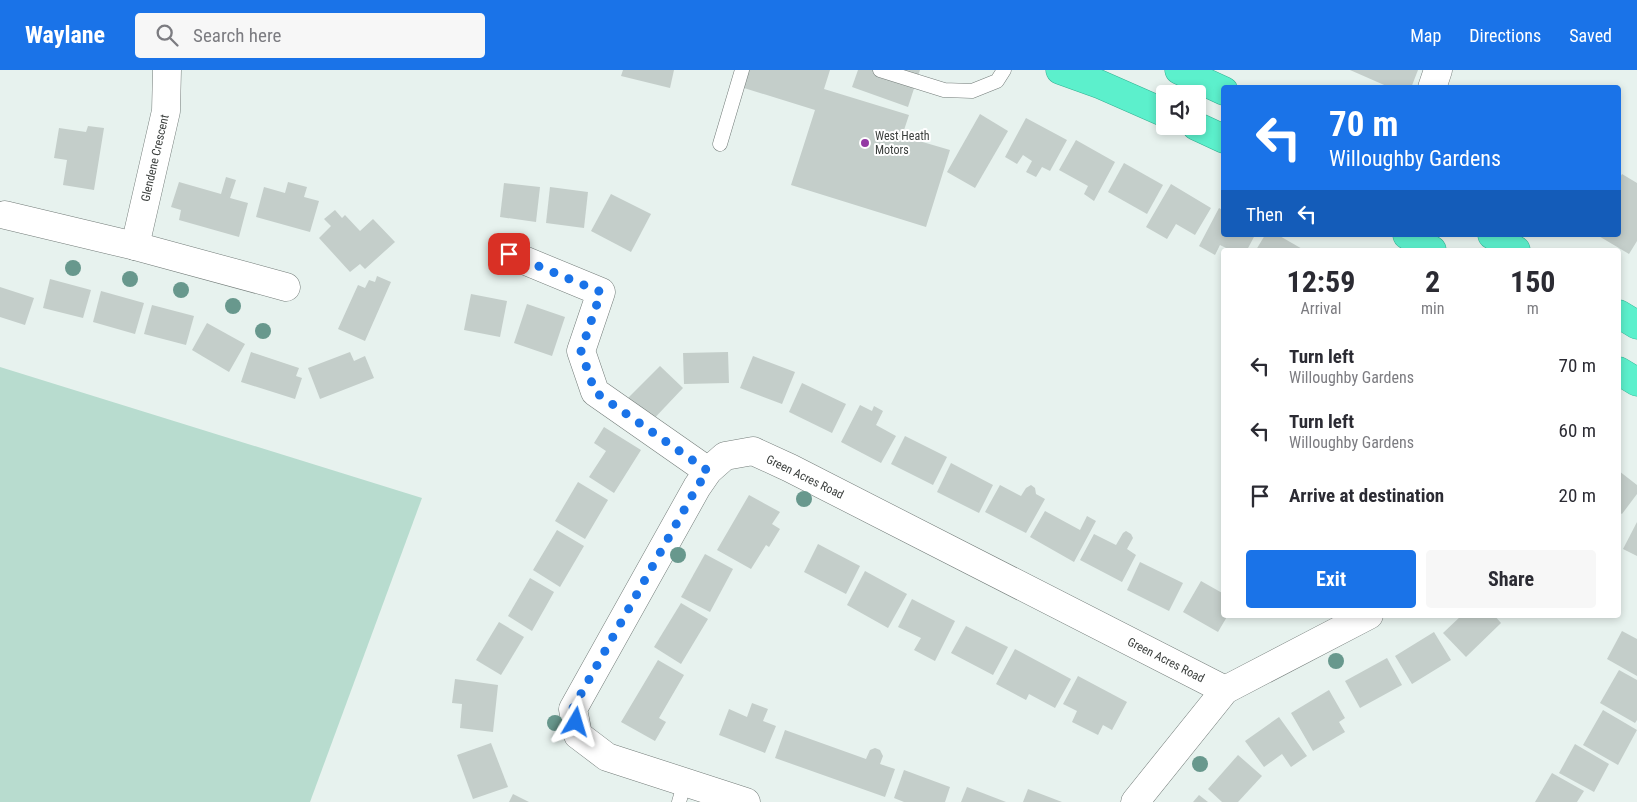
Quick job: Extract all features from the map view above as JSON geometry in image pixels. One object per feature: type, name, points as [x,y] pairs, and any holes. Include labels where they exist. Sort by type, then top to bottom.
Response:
[{"type":"highway","points":[[1060,70],[1102,77],[1156,108]]},
{"type":"highway","points":[[1179,70],[1221,90]]},
{"type":"highway","points":[[1206,131],[1221,138]]},
{"type":"highway","points":[[1411,237],[1429,248]]},
{"type":"highway","points":[[1495,237],[1513,248]]},
{"type":"highway","points":[[1621,315],[1637,325]]},
{"type":"street","name":"Glendene Crescent","points":[[135,246],[166,111],[167,70]]},
{"type":"street","points":[[1433,85],[1438,70]]},
{"type":"street","points":[[5,215],[135,246],[286,287]]},
{"type":"street","points":[[509,254],[601,292],[581,351],[595,392],[708,471]]},
{"type":"street","name":"Green Acres Road","points":[[746,802],[682,792],[607,757],[578,735],[573,708],[697,487],[708,471],[725,456],[753,451],[790,468],[1225,690]]},
{"type":"street","points":[[1135,802],[1225,690],[1363,618]]},
{"type":"lane","points":[[720,144],[742,70]]},
{"type":"lane","points":[[880,70],[944,90],[972,91],[997,81],[1004,70]]},
{"type":"green space","points":[[0,367],[422,498],[310,802],[0,802]]},
{"type":"building","points":[[623,70],[674,70],[670,88],[621,76]]},
{"type":"building","name":"West Heath Motors","points":[[749,70],[830,70],[824,89],[909,115],[902,136],[950,150],[926,227],[791,185],[815,110],[744,88]]},
{"type":"building","name":"West Heath Motors","points":[[858,70],[920,70],[908,107],[852,87]]},
{"type":"building","points":[[1350,70],[1418,70],[1412,85],[1384,85]]},
{"type":"building","points":[[980,114],[1008,131],[975,188],[947,172]]},
{"type":"building","points":[[1026,118],[1067,140],[1050,171],[1042,167],[1036,177],[1026,172],[1032,161],[1023,155],[1017,164],[1005,157]]},
{"type":"building","points":[[88,126],[104,128],[94,190],[63,185],[67,160],[54,158],[59,128],[86,132]]},
{"type":"building","points":[[1076,140],[1115,162],[1094,201],[1084,194],[1088,186],[1059,170]]},
{"type":"building","points":[[1124,163],[1163,185],[1147,214],[1108,192]]},
{"type":"building","points":[[1622,174],[1637,183],[1637,241],[1629,254],[1600,237],[1621,237]]},
{"type":"building","points":[[226,177],[236,180],[230,198],[248,203],[239,237],[179,220],[181,210],[171,207],[179,182],[221,194]]},
{"type":"building","points":[[288,182],[307,187],[304,197],[319,201],[310,232],[256,217],[264,187],[285,193]]},
{"type":"building","points":[[504,183],[540,187],[536,222],[500,217]]},
{"type":"building","points":[[1171,184],[1211,208],[1195,235],[1176,224],[1167,239],[1146,227]]},
{"type":"building","points":[[550,187],[588,192],[584,228],[546,223]]},
{"type":"building","points":[[611,194],[651,214],[631,252],[591,231]]},
{"type":"building","points":[[1219,208],[1221,209],[1221,237],[1254,237],[1248,248],[1226,248],[1220,245],[1215,255],[1199,246]]},
{"type":"building","points":[[335,210],[342,218],[345,215],[360,231],[373,219],[395,242],[365,269],[360,264],[350,272],[319,238],[331,226],[324,219]]},
{"type":"building","points":[[1264,237],[1281,237],[1301,248],[1257,248]]},
{"type":"building","points":[[377,276],[391,282],[365,341],[338,329],[358,285],[365,288],[369,280],[375,282]]},
{"type":"building","points":[[50,279],[91,290],[83,318],[43,308]]},
{"type":"building","points":[[0,287],[34,298],[25,325],[0,317]]},
{"type":"building","points":[[101,291],[144,303],[135,334],[93,322]]},
{"type":"building","points":[[471,294],[507,301],[500,337],[464,330]]},
{"type":"building","points":[[527,304],[565,317],[552,356],[514,343]]},
{"type":"building","points":[[152,305],[194,316],[186,345],[144,334]]},
{"type":"building","points":[[207,323],[245,344],[229,372],[192,350]]},
{"type":"building","points":[[251,352],[299,368],[296,376],[302,378],[295,399],[241,382]]},
{"type":"building","points":[[350,352],[354,361],[365,356],[374,378],[320,399],[308,368]]},
{"type":"building","points":[[728,352],[729,383],[684,384],[683,353]]},
{"type":"building","points":[[753,356],[795,372],[782,404],[740,388]]},
{"type":"building","points":[[660,366],[683,388],[648,425],[624,402]]},
{"type":"building","points":[[802,383],[846,404],[832,433],[789,412]]},
{"type":"building","points":[[860,405],[872,411],[874,406],[883,411],[876,425],[896,436],[881,463],[841,442]]},
{"type":"building","points":[[604,427],[641,450],[614,493],[589,477],[606,451],[594,443]]},
{"type":"building","points":[[905,436],[947,457],[933,485],[891,464]]},
{"type":"building","points":[[951,463],[993,485],[979,513],[937,492]]},
{"type":"building","points":[[1621,473],[1637,485],[1637,494],[1622,514]]},
{"type":"building","points":[[578,482],[608,500],[585,539],[555,521]]},
{"type":"building","points":[[1000,485],[1021,496],[1026,488],[1031,485],[1035,488],[1036,494],[1045,499],[1026,533],[985,512]]},
{"type":"building","points":[[749,495],[780,512],[772,524],[780,529],[769,547],[766,545],[751,569],[717,550]]},
{"type":"building","points":[[1045,511],[1080,530],[1087,516],[1096,521],[1074,562],[1030,537]]},
{"type":"building","points":[[1637,522],[1637,556],[1623,549]]},
{"type":"building","points":[[557,530],[584,546],[560,587],[533,570]]},
{"type":"building","points":[[1126,531],[1133,538],[1127,549],[1136,555],[1122,582],[1080,560],[1094,534],[1116,545]]},
{"type":"building","points":[[818,544],[860,566],[846,594],[804,572]]},
{"type":"building","points":[[705,554],[733,569],[710,612],[681,597]]},
{"type":"building","points":[[1140,562],[1183,583],[1169,611],[1127,590]]},
{"type":"building","points":[[865,571],[907,594],[888,628],[847,605]]},
{"type":"building","points":[[530,578],[554,592],[532,631],[508,616]]},
{"type":"building","points":[[1201,581],[1221,592],[1221,618],[1226,618],[1218,632],[1183,612]]},
{"type":"building","points":[[912,599],[955,621],[935,661],[914,650],[921,638],[898,627]]},
{"type":"building","points":[[681,603],[708,619],[681,664],[654,647]]},
{"type":"building","points":[[1459,618],[1497,618],[1501,623],[1466,657],[1443,633]]},
{"type":"building","points":[[499,622],[524,637],[501,675],[476,660]]},
{"type":"building","points":[[966,626],[1008,647],[993,675],[951,653]]},
{"type":"building","points":[[1622,631],[1637,639],[1637,676],[1607,659]]},
{"type":"building","points":[[1434,632],[1451,660],[1412,684],[1395,656]]},
{"type":"building","points":[[1015,649],[1071,679],[1055,708],[1029,694],[1026,700],[996,684]]},
{"type":"building","points":[[1387,658],[1402,685],[1360,708],[1345,681]]},
{"type":"building","points":[[658,660],[684,675],[659,718],[666,722],[655,741],[621,722]]},
{"type":"building","points":[[1619,670],[1637,680],[1637,720],[1635,723],[1600,703]]},
{"type":"building","points":[[1078,676],[1127,702],[1112,730],[1103,725],[1098,735],[1072,722],[1077,711],[1063,704]]},
{"type":"building","points":[[455,679],[498,685],[493,732],[460,728],[462,704],[452,703]]},
{"type":"building","points":[[1329,690],[1345,718],[1339,722],[1345,732],[1313,751],[1291,713]]},
{"type":"building","points":[[752,703],[768,709],[763,721],[776,726],[765,753],[719,735],[729,709],[747,717]]},
{"type":"building","points":[[1603,710],[1637,730],[1618,765],[1583,745]]},
{"type":"building","points":[[1279,717],[1307,756],[1291,767],[1282,754],[1264,767],[1245,741]]},
{"type":"building","points":[[785,730],[866,759],[870,750],[875,748],[880,750],[883,756],[880,764],[895,769],[885,797],[775,758]]},
{"type":"building","points":[[491,743],[508,787],[473,799],[457,755]]},
{"type":"building","points":[[1575,744],[1609,764],[1594,792],[1559,773]]},
{"type":"building","points":[[1238,755],[1262,776],[1238,802],[1222,802],[1208,789]]},
{"type":"building","points":[[904,770],[950,787],[945,802],[904,802],[894,798]]},
{"type":"building","points":[[1552,773],[1584,791],[1577,802],[1535,802]]},
{"type":"building","points":[[967,787],[1006,802],[961,802]]},
{"type":"building","points":[[1028,789],[1062,802],[1023,802]]},
{"type":"building","points":[[513,794],[529,802],[509,802]]},
{"type":"building","points":[[1199,795],[1208,802],[1193,802]]},
{"type":"place","name":"West Heath Motors","points":[[865,143]]},
{"type":"route","points":[[509,254],[601,292],[581,351],[595,392],[708,471],[697,487],[573,708],[576,722]]}]
